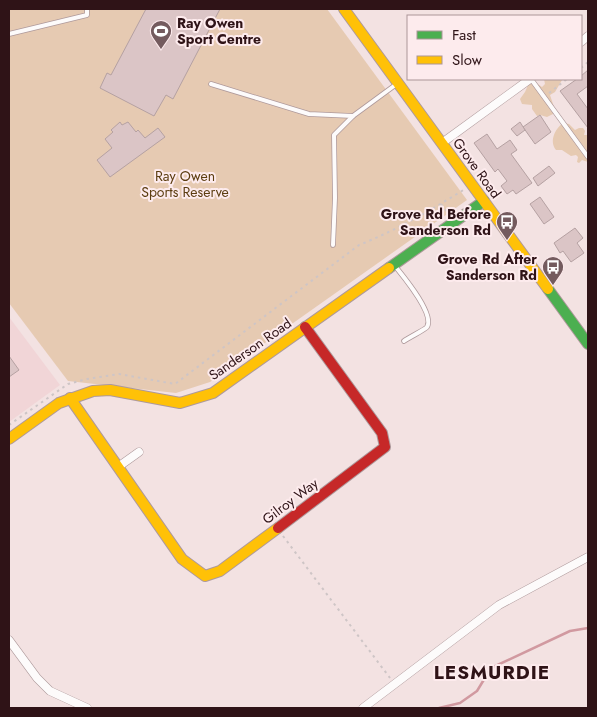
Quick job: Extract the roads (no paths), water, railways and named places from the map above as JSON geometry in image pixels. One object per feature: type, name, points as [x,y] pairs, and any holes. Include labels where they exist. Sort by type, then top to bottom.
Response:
[{"type":"street","name":"Grove Road","points":[[344,9],[588,344]]},
{"type":"street","points":[[442,143],[530,80]]},
{"type":"street","name":"Sanderson Road","points":[[9,439],[47,410],[70,398],[93,391],[110,390],[180,403],[213,393],[484,200]]},
{"type":"street","name":"Gilroy Way","points":[[70,398],[182,559],[205,576],[220,571],[385,447],[382,433],[306,327]]},
{"type":"street","points":[[118,467],[139,452]]},
{"type":"street","points":[[363,708],[499,605],[588,557]]},
{"type":"street","points":[[9,640],[37,678],[50,690],[87,708]]},
{"type":"lane","points":[[9,34],[87,16],[87,9]]},
{"type":"lane","points":[[532,80],[588,157]]},
{"type":"lane","points":[[334,245],[334,135],[353,116],[398,83]]},
{"type":"lane","points":[[211,84],[310,114],[353,116]]},
{"type":"lane","points":[[393,265],[404,278],[428,315],[428,325],[426,328],[416,332],[404,341]]},
{"type":"waterway","points":[[439,708],[460,703],[477,691],[491,668],[570,631],[588,628]]},
{"type":"place","name":"Ray Owen Sport Centre","points":[[161,50]]},
{"type":"place","name":"Grove Rd Before Sanderson Rd","points":[[507,241]]},
{"type":"place","name":"Grove Rd After Sanderson Rd","points":[[553,286]]},
{"type":"district","name":"LESMURDIE","points":[[492,672]]},
{"type":"park label","name":"Ray Owen Sports Reserve","points":[[185,184]]}]
